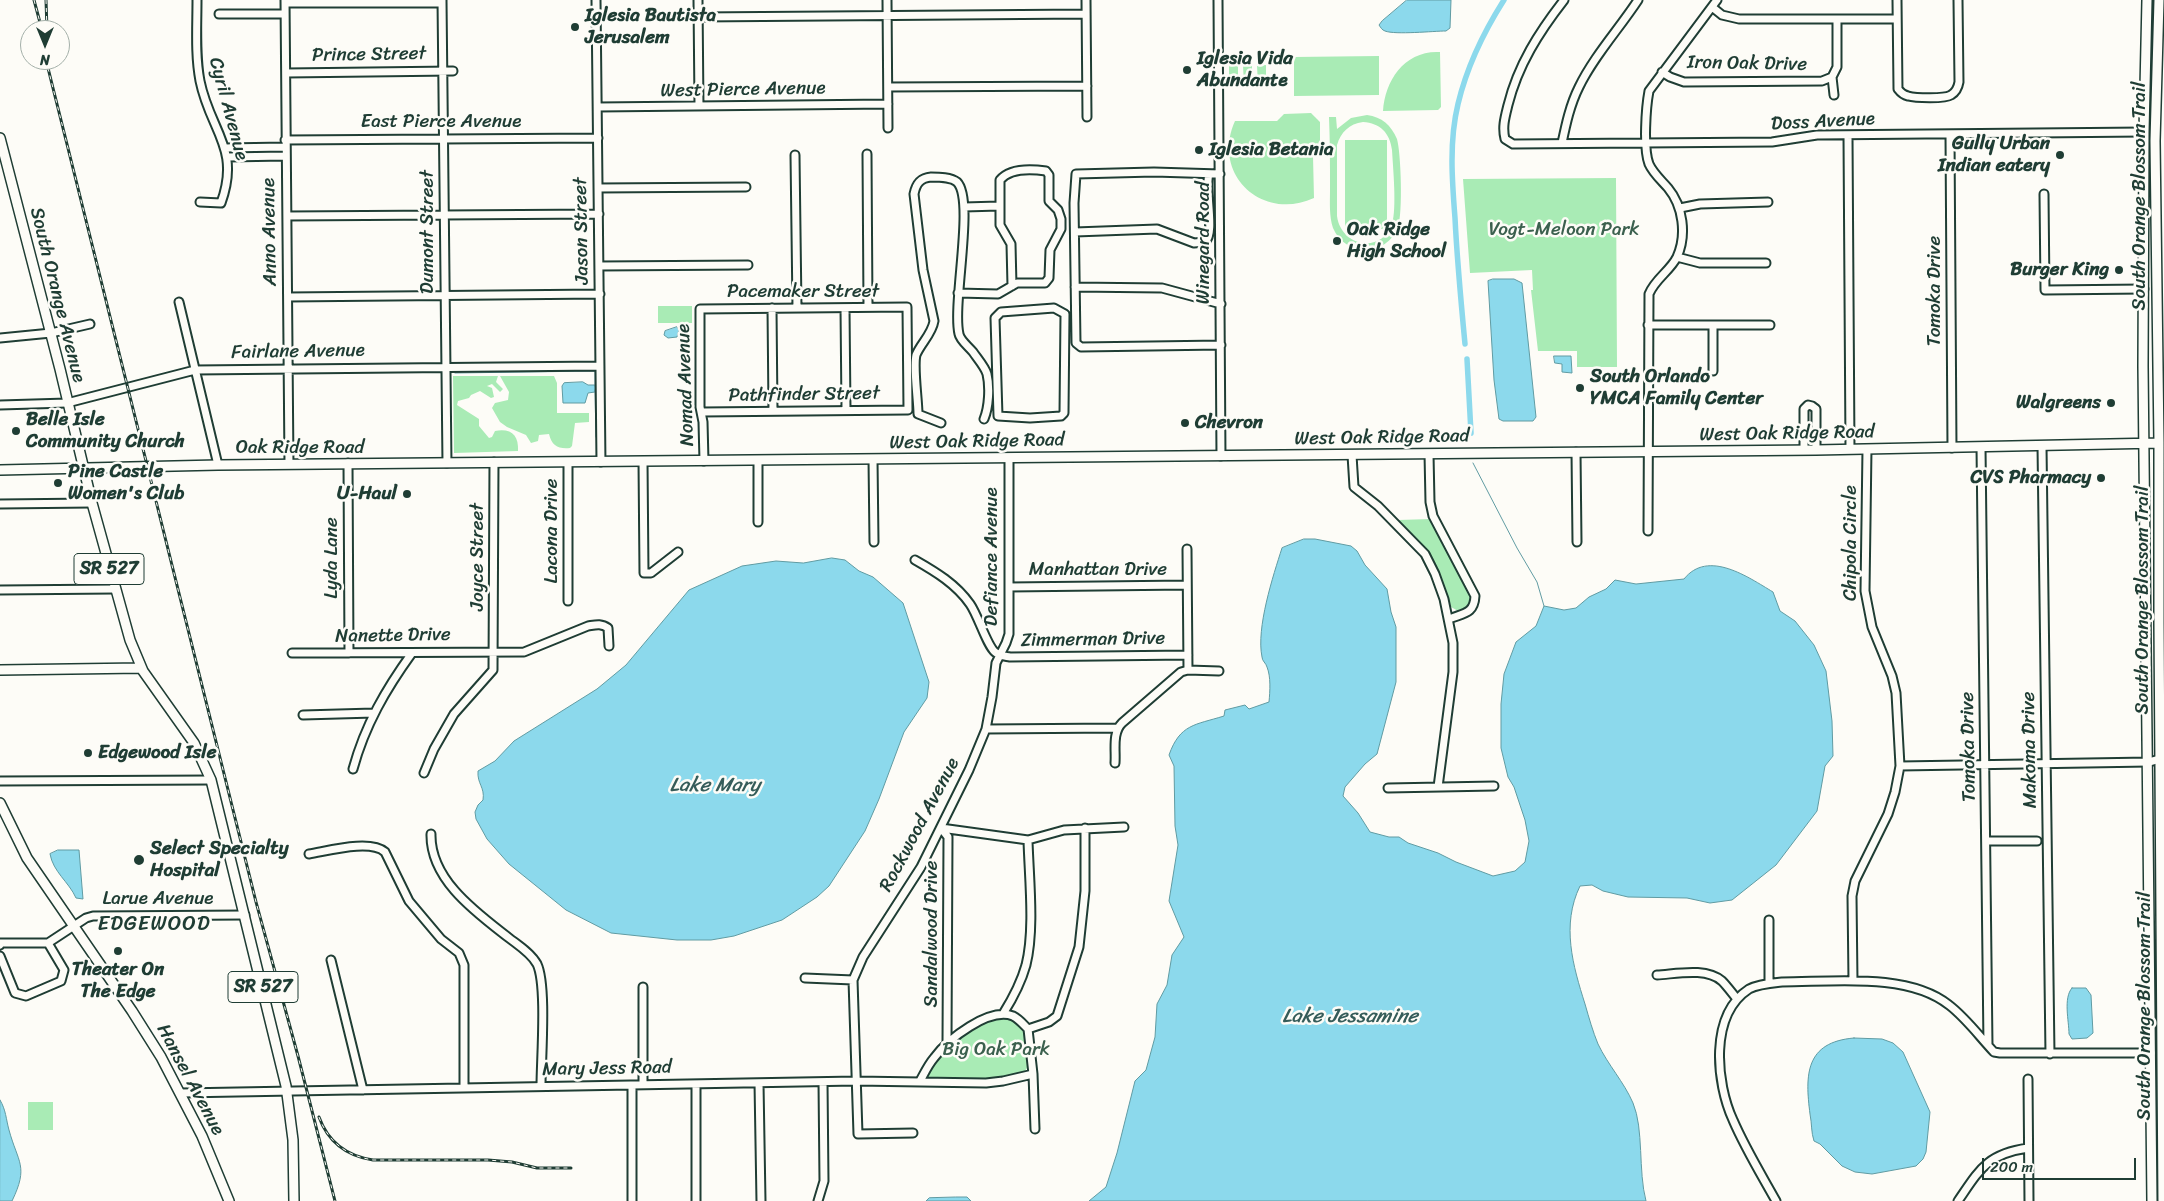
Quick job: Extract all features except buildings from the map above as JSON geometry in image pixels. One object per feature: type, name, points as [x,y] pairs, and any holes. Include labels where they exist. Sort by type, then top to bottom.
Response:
[{"type":"main road","name":"South Orange Blossom Trail","points":[[2147,0],[2144,132],[2144,443],[2149,762],[2152,1201]]},
{"type":"main road","name":"South Orange Blossom Trail","points":[[2159,0],[2155,141],[2162,443],[2161,929],[2163,1201]]},
{"type":"main road","points":[[2146,30],[2152,41],[2157,43]]},
{"type":"main road","points":[[2144,132],[2149,134],[2155,141]]},
{"type":"main road","name":"South Orange Avenue","points":[[0,138],[3,161],[51,333],[83,469],[130,640],[142,668],[194,743],[211,780],[287,1092],[293,1140],[294,1201]]},
{"type":"main road","name":"West Oak Ridge Road","points":[[601,462],[1981,448],[2162,443]]},
{"type":"main road","name":"Oak Ridge Road","points":[[0,470],[289,464],[601,462]]},
{"type":"main road","points":[[0,670],[142,668]]},
{"type":"main road","name":"Hansel Avenue","points":[[0,803],[27,858],[143,1027],[181,1093],[202,1136],[229,1201]]},
{"type":"main road","points":[[2150,917],[2155,918],[2161,929]]},
{"type":"main road","points":[[2152,1127],[2158,1140],[2163,1144]]},
{"type":"main road","points":[[2152,1154],[2157,1156],[2162,1168]]},
{"type":"street","name":"Cyril Avenue","points":[[197,0],[197,58],[201,84],[228,157],[228,184],[221,203],[200,202]]},
{"type":"street","name":"Jason Street","points":[[596,0],[601,462]]},
{"type":"street","points":[[698,0],[699,106]]},
{"type":"street","points":[[887,0],[888,128]]},
{"type":"street","points":[[1086,0],[1087,117]]},
{"type":"street","name":"Winegard Road","points":[[1218,0],[1222,456]]},
{"type":"street","name":"Doss Avenue","points":[[1564,0],[1542,28],[1520,68],[1502,130],[1505,139],[1513,144],[1772,142],[1817,135],[2144,132]]},
{"type":"street","points":[[1562,143],[1569,110],[1578,88],[1589,69],[1638,0]]},
{"type":"street","points":[[1648,531],[1649,294],[1653,285],[1666,272],[1677,256],[1682,235],[1680,208],[1669,189],[1655,174],[1648,162],[1646,107],[1649,91],[1717,0]]},
{"type":"street","points":[[1897,0],[1898,89],[1910,97],[1946,97],[1952,95],[1958,89],[1958,0]]},
{"type":"street","points":[[285,2],[442,1]]},
{"type":"street","name":"Dumont Street","points":[[442,1],[447,463]]},
{"type":"street","name":"Anno Avenue","points":[[285,2],[289,464]]},
{"type":"street","points":[[1712,8],[1722,15],[1739,19],[1897,20]]},
{"type":"street","points":[[219,14],[285,14]]},
{"type":"street","points":[[698,17],[1086,14]]},
{"type":"street","points":[[1834,95],[1832,77],[1837,67],[1836,20]]},
{"type":"street","name":"Prince Street","points":[[286,73],[453,71]]},
{"type":"street","name":"Iron Oak Drive","points":[[1662,72],[1684,82],[1822,81],[1832,77]]},
{"type":"street","points":[[888,87],[1087,86]]},
{"type":"street","name":"West Pierce Avenue","points":[[598,107],[888,104]]},
{"type":"street","name":"Tomoka Drive","points":[[1950,135],[1952,448]]},
{"type":"street","points":[[1848,136],[1850,449]]},
{"type":"street","name":"East Pierce Avenue","points":[[225,148],[273,148],[285,144],[444,139],[598,138]]},
{"type":"street","points":[[273,148],[275,157]]},
{"type":"street","points":[[867,154],[868,307]]},
{"type":"street","points":[[795,155],[797,308]]},
{"type":"street","points":[[228,157],[285,156]]},
{"type":"street","points":[[958,293],[998,294],[1017,284],[1045,283],[1049,278],[1050,250],[1061,230],[1061,219],[1058,210],[1049,201],[1049,175],[1046,171],[1022,171],[1006,174],[1000,180],[1000,225],[1011,244],[1012,286]]},
{"type":"street","points":[[1220,174],[1154,172],[1076,174],[1075,287],[1076,343],[1081,347],[1221,345]]},
{"type":"street","points":[[1075,232],[1157,229],[1194,243],[1205,242],[1210,234],[1207,191],[1210,174]]},
{"type":"street","points":[[940,424],[936,420],[918,414],[916,358],[920,345],[933,327],[934,320],[920,248],[914,194],[916,185],[921,180],[929,178],[943,177],[957,182],[961,190],[965,222],[957,310],[959,336],[987,373],[988,406],[984,419]]},
{"type":"street","points":[[598,188],[746,188]]},
{"type":"street","points":[[2044,194],[2045,290],[2144,289]]},
{"type":"street","points":[[1680,208],[1700,204],[1768,202]]},
{"type":"street","points":[[964,207],[1000,206]]},
{"type":"street","points":[[287,216],[599,214]]},
{"type":"street","points":[[1677,256],[1700,262],[1766,263]]},
{"type":"street","points":[[599,266],[748,265]]},
{"type":"street","points":[[1075,287],[1162,288],[1221,304]]},
{"type":"street","points":[[288,297],[600,294]]},
{"type":"street","points":[[179,302],[218,465]]},
{"type":"street","name":"Pacemaker Street","points":[[700,309],[907,307],[908,410]]},
{"type":"street","points":[[772,308],[773,411]]},
{"type":"street","points":[[845,308],[846,410]]},
{"type":"street","points":[[1054,308],[1065,314],[1064,413],[1057,417],[1001,417],[997,413],[995,318],[1001,312],[1031,309],[1054,308]]},
{"type":"street","name":"Nomad Avenue","points":[[700,309],[700,407],[702,412],[704,461]]},
{"type":"street","points":[[0,338],[51,333],[90,324]]},
{"type":"street","points":[[1648,325],[1770,325]]},
{"type":"street","points":[[1713,325],[1713,372]]},
{"type":"street","name":"Fairlane Avenue","points":[[0,405],[68,403],[195,370],[600,366]]},
{"type":"street","points":[[1804,450],[1804,409],[1808,405],[1816,410],[1816,450]]},
{"type":"street","name":"Pathfinder Street","points":[[702,412],[908,410]]},
{"type":"street","name":"Makoma Drive","points":[[2042,446],[2050,1054]]},
{"type":"street","name":"Tomoka Drive","points":[[1981,448],[1988,1045]]},
{"type":"street","name":"Chipola Circle","points":[[1853,981],[1852,896],[1855,881],[1888,814],[1900,766],[1896,693],[1892,676],[1872,627],[1865,591],[1867,449]]},
{"type":"street","points":[[1576,452],[1577,542]]},
{"type":"street","points":[[1429,454],[1430,502],[1433,516],[1475,596],[1474,605],[1470,610],[1449,619]]},
{"type":"street","points":[[1352,455],[1354,487],[1378,506],[1425,554],[1436,574],[1449,619],[1453,643],[1453,672],[1438,787]]},
{"type":"street","name":"Defiance Avenue","points":[[1000,655],[1008,634],[1009,458]]},
{"type":"street","points":[[873,459],[874,542]]},
{"type":"street","points":[[758,460],[758,522]]},
{"type":"street","points":[[643,461],[644,573],[651,573],[678,552]]},
{"type":"street","name":"Joyce Street","points":[[424,773],[434,749],[454,714],[494,670],[494,462]]},
{"type":"street","name":"Lacona Drive","points":[[568,462],[568,601]]},
{"type":"street","name":"Lyda Lane","points":[[348,464],[349,653]]},
{"type":"street","points":[[0,504],[92,503]]},
{"type":"street","points":[[1187,550],[1188,670]]},
{"type":"street","points":[[915,560],[940,574],[953,584],[981,622],[993,651],[1000,655]]},
{"type":"street","name":"Manhattan Drive","points":[[1009,587],[1187,585]]},
{"type":"street","points":[[0,590],[115,589]]},
{"type":"street","name":"Nanette Drive","points":[[292,654],[524,652],[588,626],[598,625],[604,625],[608,628],[609,646]]},
{"type":"street","points":[[353,769],[359,748],[374,713],[412,652]]},
{"type":"street","name":"Zimmerman Drive","points":[[1000,655],[1010,657],[1188,655]]},
{"type":"street","name":"Rockwood Avenue","points":[[913,1133],[858,1134],[853,980],[863,957],[921,867],[986,729],[992,697],[993,674],[1000,655]]},
{"type":"street","points":[[986,729],[1117,728],[1181,672],[1188,670],[1219,671]]},
{"type":"street","points":[[303,715],[374,713]]},
{"type":"street","points":[[1116,763],[1117,728]]},
{"type":"street","points":[[1900,766],[2149,762],[2162,758]]},
{"type":"street","points":[[0,781],[211,780]]},
{"type":"street","points":[[1388,788],[1494,786]]},
{"type":"street","points":[[941,828],[1028,840],[1064,830],[1124,827]]},
{"type":"street","name":"Sandalwood Drive","points":[[941,828],[948,838],[947,1043]]},
{"type":"street","points":[[1028,1029],[1049,1022],[1057,1016],[1079,947],[1085,891],[1085,828]]},
{"type":"street","points":[[431,834],[435,857],[443,873],[463,900],[524,950],[536,963],[542,986],[541,1086]]},
{"type":"street","points":[[1003,1014],[1016,992],[1026,964],[1030,940],[1028,840]]},
{"type":"street","points":[[1986,841],[2037,841]]},
{"type":"street","points":[[308,854],[365,845],[380,848],[385,852],[409,901],[441,939],[459,953],[464,965],[464,1087]]},
{"type":"street","name":"Larue Avenue","points":[[48,943],[93,916],[245,916]]},
{"type":"street","points":[[1769,920],[1769,983]]},
{"type":"street","points":[[0,945],[2,943],[48,943],[64,970],[61,981],[26,996],[15,993],[0,956]]},
{"type":"street","points":[[331,960],[363,1090]]},
{"type":"street","points":[[1657,975],[1693,973],[1708,975],[1720,980],[1737,999]]},
{"type":"street","points":[[805,978],[853,980]]},
{"type":"street","points":[[1776,1201],[1732,1119],[1722,1089],[1719,1067],[1722,1032],[1726,1017],[1737,999],[1750,988],[1769,983],[1877,981],[1903,984],[1930,994],[1948,1004],[1994,1052],[2050,1054],[2151,1053]]},
{"type":"street","points":[[643,986],[643,1084]]},
{"type":"street","points":[[920,1082],[934,1058],[947,1043],[976,1023],[989,1017],[1003,1014],[1020,1020],[1028,1029],[1035,1130]]},
{"type":"street","name":"Mary Jess Road","points":[[181,1093],[856,1081],[986,1083],[1032,1074]]},
{"type":"street","points":[[2028,1079],[2029,1201]]},
{"type":"street","points":[[818,1201],[824,1181],[823,1082]]},
{"type":"street","points":[[759,1083],[761,1201]]},
{"type":"street","points":[[696,1084],[696,1201]]},
{"type":"street","points":[[632,1085],[632,1201]]},
{"type":"street","points":[[1958,1201],[1976,1173],[1985,1165],[2002,1154],[2028,1148]]},
{"type":"green space","points":[[1440,52],[1441,107],[1438,110],[1383,111],[1388,88],[1399,69],[1417,56]]},
{"type":"green space","points":[[1379,56],[1379,95],[1294,96],[1294,57]]},
{"type":"green space","points":[[1266,65],[1266,84],[1258,84],[1257,66]]},
{"type":"green space","points":[[1229,66],[1238,66],[1238,84],[1229,84]]},
{"type":"green space","points":[[1243,66],[1252,66],[1252,84],[1244,84]]},
{"type":"green space","points":[[1311,113],[1320,122],[1320,148],[1313,156],[1314,198],[1295,204],[1276,204],[1260,198],[1246,188],[1236,175],[1230,159],[1229,141],[1235,121],[1277,121],[1284,114]]},
{"type":"green space","points":[[1367,115],[1382,120],[1392,130],[1397,139],[1398,146],[1401,197],[1398,227],[1393,237],[1385,244],[1366,250],[1347,244],[1339,238],[1333,228],[1330,209],[1329,117],[1336,117],[1337,129],[1351,118]],"holes":[[[1358,123],[1369,123],[1383,130],[1391,144],[1394,208],[1392,224],[1387,234],[1380,240],[1362,243],[1346,235],[1340,226],[1337,216],[1337,145],[1343,133],[1350,127]]]},
{"type":"green space","points":[[1345,140],[1387,140],[1387,229],[1345,229]]},
{"type":"green space","name":"Vogt-Meloon Park","points":[[1616,178],[1617,367],[1577,367],[1577,351],[1538,351],[1531,290],[1533,290],[1532,270],[1470,273],[1463,179]]},
{"type":"green space","points":[[658,306],[692,306],[692,323],[658,323]]},
{"type":"green space","points":[[453,376],[498,376],[496,382],[503,389],[500,392],[492,384],[487,386],[492,388],[494,397],[491,398],[480,391],[469,398],[458,401],[457,405],[479,419],[479,426],[489,438],[492,437],[495,431],[501,430],[513,434],[517,441],[518,451],[454,453]]},
{"type":"green space","points":[[500,376],[554,376],[557,383],[557,413],[589,413],[589,422],[575,423],[572,446],[570,448],[556,446],[549,434],[539,435],[538,441],[531,443],[526,435],[500,422],[492,408],[495,403],[508,400],[509,392]]},
{"type":"green space","points":[[1431,519],[1472,599],[1466,610],[1460,612],[1451,607],[1437,571],[1426,553],[1398,520]]},
{"type":"green space","name":"Big Oak Park","points":[[1002,1017],[1016,1022],[1025,1032],[1029,1057],[1025,1071],[990,1080],[962,1082],[936,1080],[926,1077],[941,1056],[959,1039],[979,1026]]},
{"type":"green space","points":[[28,1102],[53,1102],[53,1130],[28,1130]]},
{"type":"water","points":[[1407,0],[1451,0],[1450,28],[1446,31],[1406,33],[1390,32],[1382,29],[1379,25],[1382,21]]},
{"type":"water","points":[[1493,279],[1514,279],[1522,283],[1536,417],[1533,421],[1503,421],[1499,419],[1494,380],[1488,281]]},
{"type":"water","points":[[677,327],[679,330],[677,337],[668,338],[664,335],[665,331]]},
{"type":"water","points":[[1554,356],[1571,356],[1572,373],[1562,372],[1562,364],[1555,363]]},
{"type":"water","points":[[583,382],[588,385],[595,385],[595,392],[588,393],[585,403],[563,403],[562,386],[564,383]]},
{"type":"water","name":"Lake Jessamine","points":[[1304,539],[1315,539],[1351,546],[1357,551],[1365,565],[1387,589],[1396,627],[1396,682],[1377,754],[1365,764],[1345,787],[1343,796],[1358,813],[1370,832],[1389,837],[1399,837],[1408,843],[1438,853],[1493,876],[1515,871],[1525,862],[1529,841],[1525,820],[1514,787],[1508,777],[1501,748],[1501,704],[1504,674],[1516,642],[1536,626],[1544,606],[1564,610],[1576,608],[1589,597],[1606,589],[1615,580],[1636,584],[1684,579],[1694,570],[1705,566],[1716,566],[1740,573],[1773,592],[1780,611],[1795,621],[1814,645],[1826,671],[1832,721],[1833,756],[1825,766],[1817,811],[1776,865],[1732,900],[1710,903],[1687,898],[1628,897],[1603,891],[1592,885],[1580,886],[1574,901],[1570,930],[1576,975],[1598,1044],[1633,1103],[1639,1125],[1642,1177],[1646,1201],[1089,1201],[1106,1187],[1117,1153],[1135,1081],[1146,1070],[1155,1037],[1157,1004],[1167,985],[1172,955],[1184,937],[1169,901],[1178,845],[1175,826],[1174,766],[1169,755],[1178,737],[1190,727],[1224,716],[1225,710],[1245,705],[1249,709],[1269,702],[1269,675],[1262,658],[1261,645],[1261,632],[1266,602],[1282,548]]},
{"type":"water","name":"Lake Mary","points":[[832,558],[845,560],[859,571],[873,577],[903,603],[929,682],[927,698],[904,732],[865,831],[829,886],[817,897],[782,920],[734,936],[711,940],[677,940],[611,933],[566,910],[509,864],[487,839],[476,819],[475,812],[483,800],[478,771],[495,761],[514,741],[597,689],[626,665],[689,590],[742,566],[776,561],[803,563]]},
{"type":"water","points":[[58,850],[79,850],[83,899],[76,898],[54,866],[50,854]]},
{"type":"water","points":[[2072,988],[2086,988],[2091,995],[2093,1033],[2087,1038],[2072,1039],[2069,1034],[2067,1004],[2069,992]]},
{"type":"water","points":[[1854,1038],[1882,1039],[1893,1043],[1903,1052],[1930,1112],[1926,1152],[1923,1159],[1916,1166],[1872,1174],[1855,1172],[1842,1166],[1820,1144],[1814,1141],[1808,1100],[1809,1074],[1812,1063],[1817,1054],[1826,1046],[1838,1041]]},
{"type":"water","points":[[0,1100],[5,1111],[21,1172],[12,1201],[0,1201]]},
{"type":"water","points":[[967,1197],[971,1201],[926,1201],[929,1198]]},
{"type":"waterway","points":[[1465,344],[1453,189],[1453,132],[1458,104],[1471,63],[1489,25],[1504,0]]},
{"type":"waterway","points":[[1467,359],[1471,433]]},
{"type":"waterway","points":[[455,373],[595,371],[595,386]]},
{"type":"waterway","points":[[595,390],[596,437]]},
{"type":"waterway","points":[[1473,463],[1517,548],[1537,582],[1544,606]]},
{"type":"railway","points":[[34,0],[39,20]]},
{"type":"railway","points":[[46,0],[47,20]]},
{"type":"railway","points":[[48,70],[256,902],[335,1201]]},
{"type":"railway","points":[[319,1117],[333,1141],[355,1155],[373,1160],[488,1160],[512,1162],[537,1168],[571,1168]]},
{"type":"place","name":"Iglesia Bautista Jerusalem","points":[[575,27]]},
{"type":"place","name":"Iglesia Vida Abundante","points":[[1187,70]]},
{"type":"place","name":"Iglesia Betania","points":[[1199,150]]},
{"type":"place","name":"Gully Urban Indian eatery","points":[[2060,155]]},
{"type":"place","name":"Oak Ridge High School","points":[[1337,241]]},
{"type":"place","name":"Burger King","points":[[2119,270]]},
{"type":"place","name":"South Orlando YMCA Family Center","points":[[1580,388]]},
{"type":"place","name":"Walgreens","points":[[2111,403]]},
{"type":"place","name":"Chevron","points":[[1185,423]]},
{"type":"place","name":"Belle Isle Community Church","points":[[16,431]]},
{"type":"place","name":"CVS Pharmacy","points":[[2101,478]]},
{"type":"place","name":"Pine Castle Women's Club","points":[[58,483]]},
{"type":"place","name":"U-Haul","points":[[407,494]]},
{"type":"place","name":"Edgewood Isle","points":[[88,753]]},
{"type":"place","name":"Select Specialty Hospital","points":[[139,860]]},
{"type":"place","name":"Theater On The Edge","points":[[118,951]]},
{"type":"district","name":"EDGEWOOD","points":[[154,925]]}]
